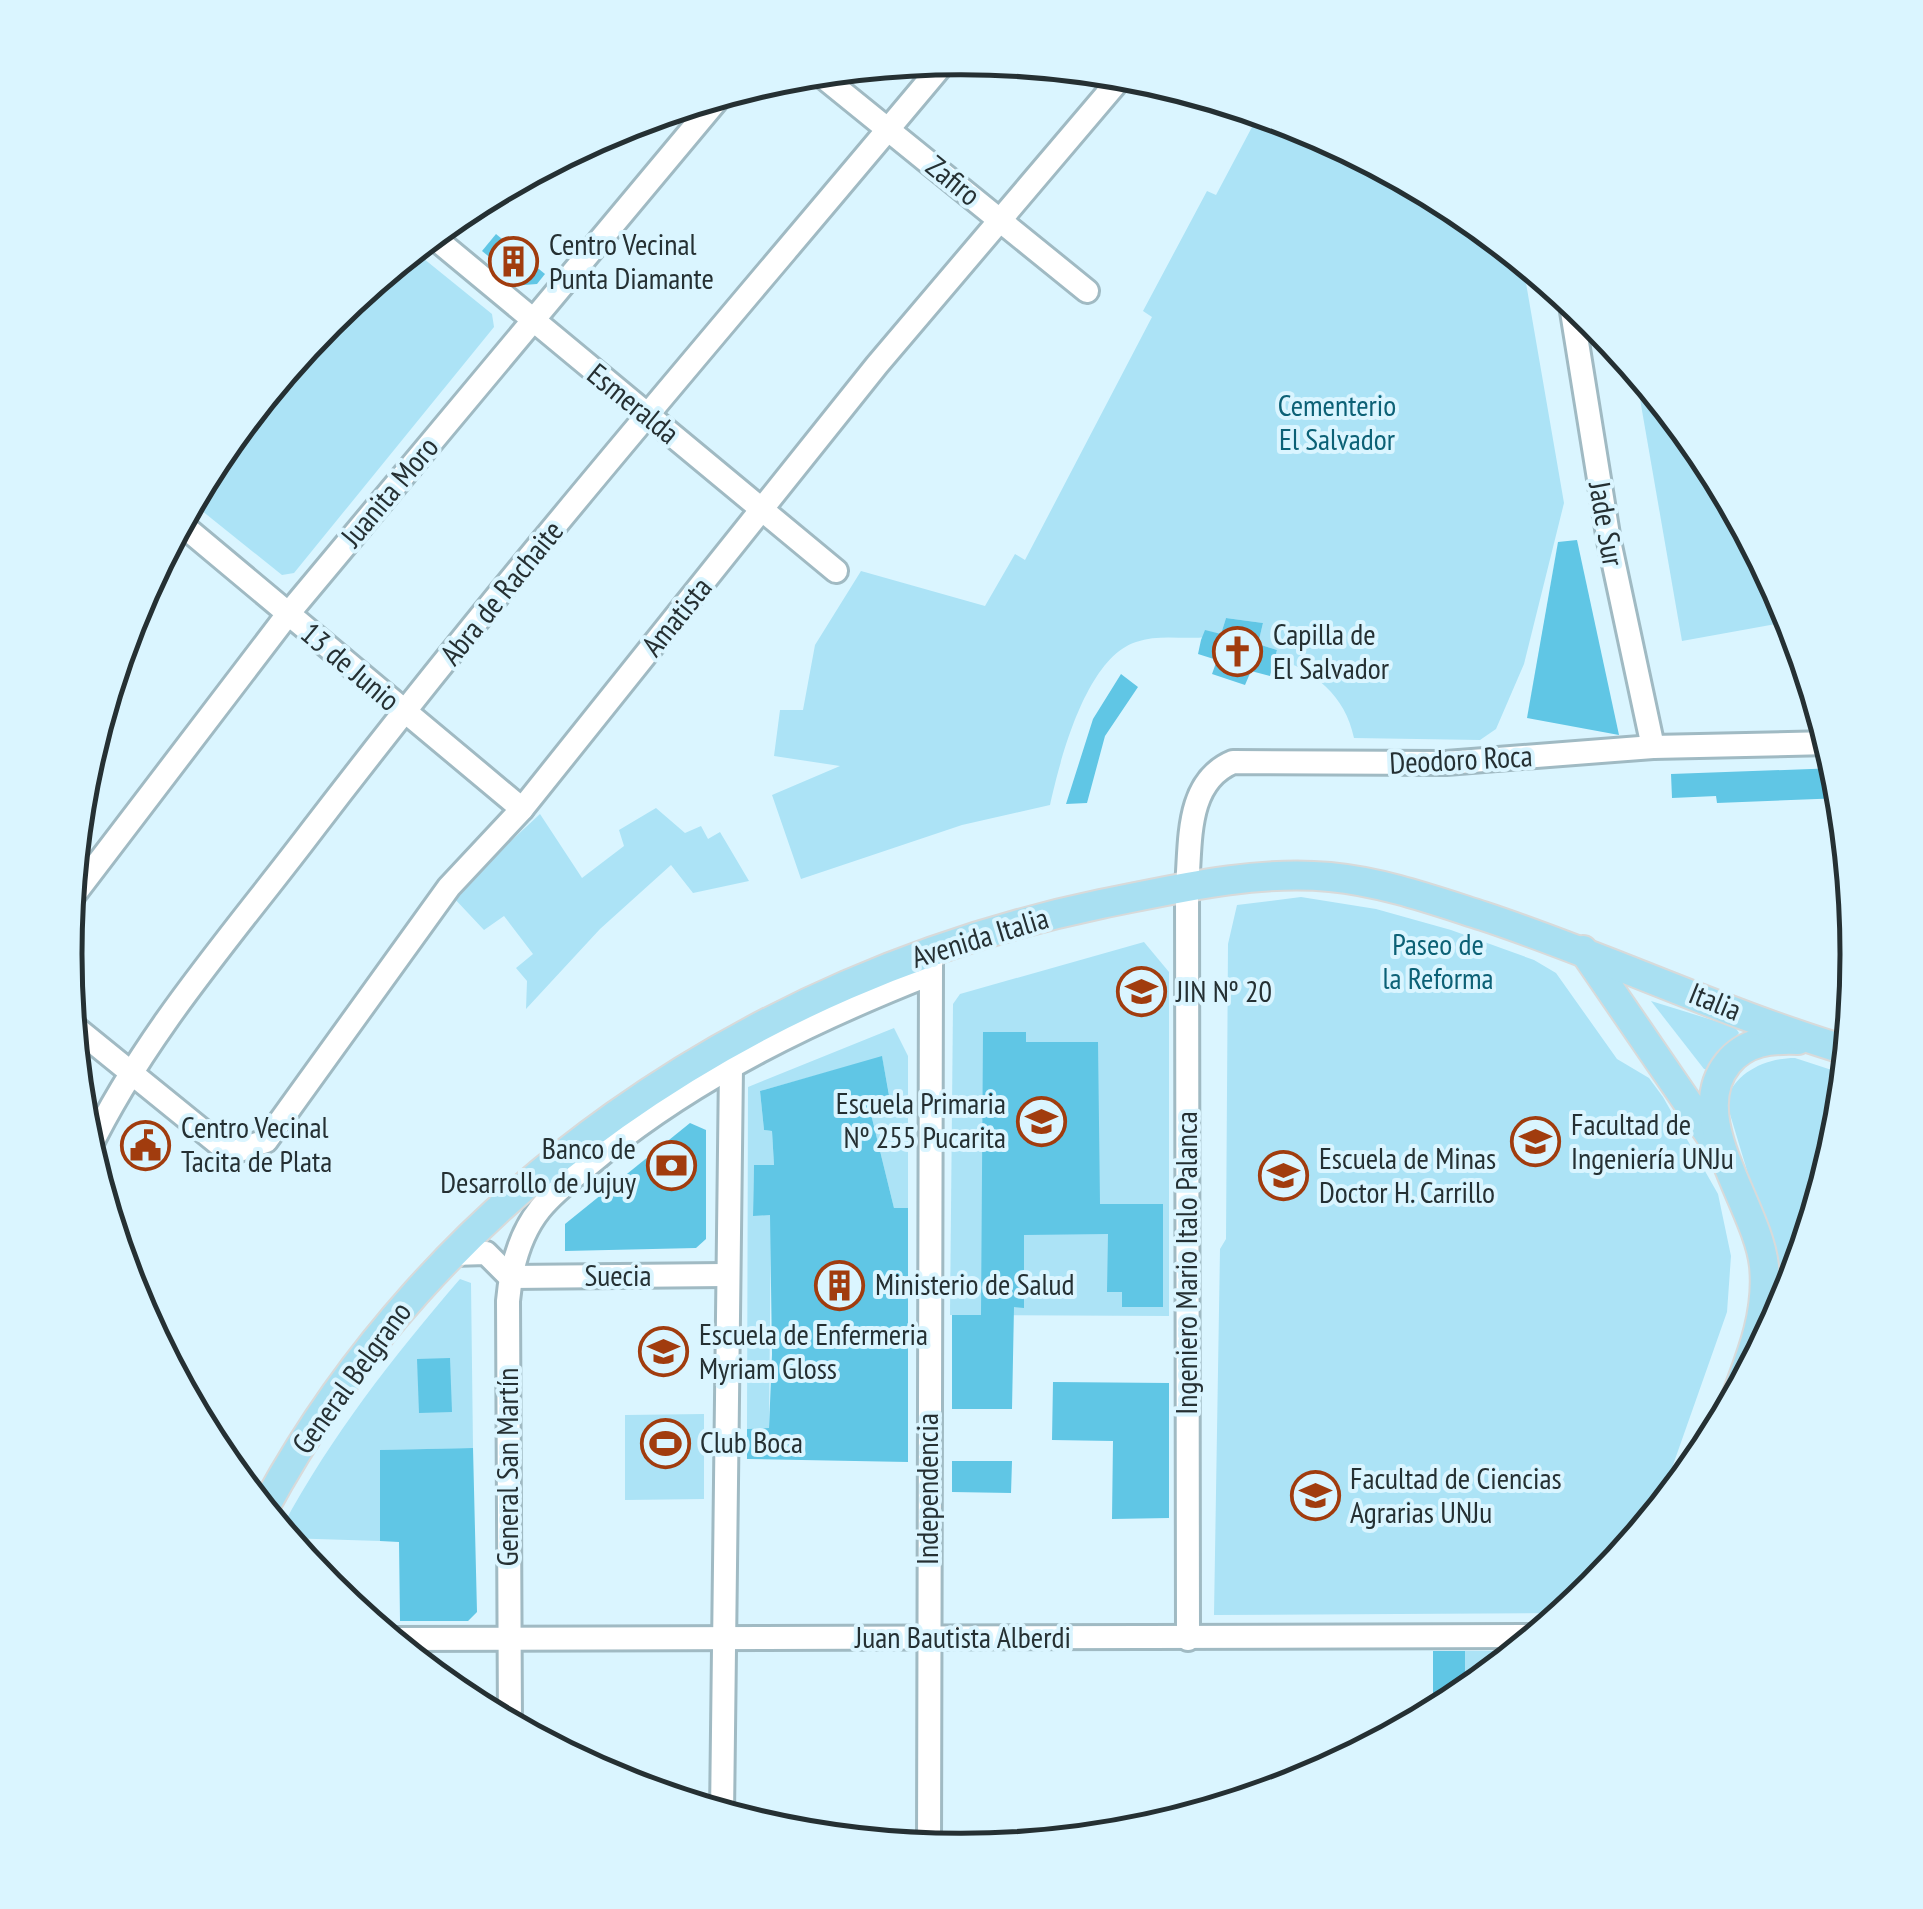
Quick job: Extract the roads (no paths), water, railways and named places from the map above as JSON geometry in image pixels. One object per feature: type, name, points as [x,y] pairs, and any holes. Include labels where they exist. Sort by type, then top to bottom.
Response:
[{"type":"main road","name":"Avenida Italia","points":[[453,1254],[565,1154],[652,1087],[759,1025],[931,962],[1025,920],[1187,886],[1285,877],[1341,879],[1425,897],[1583,950]]},
{"type":"main road","name":"Italia","points":[[1583,950],[1835,1047]]},
{"type":"main road","points":[[1583,950],[1726,1158]]},
{"type":"main road","points":[[1759,1324],[1764,1308],[1764,1271],[1758,1236],[1726,1158],[1713,1096],[1726,1066],[1746,1048],[1764,1041],[1810,1040]]},
{"type":"main road","name":"General Belgrano","points":[[271,1498],[354,1367],[401,1305],[453,1254]]},
{"type":"street","name":"Abra de Rachaite","points":[[100,1129],[132,1073],[405,712],[933,76]]},
{"type":"street","name":"Zafiro","points":[[833,85],[1088,291]]},
{"type":"street","name":"Amatista","points":[[132,1073],[230,1153],[266,1141],[449,887],[522,809],[876,365],[1112,89]]},
{"type":"street","name":"Juanita Moro","points":[[86,879],[288,614],[705,114]]},
{"type":"street","name":"Esmeralda","points":[[443,245],[836,571]]},
{"type":"street","name":"Jade Sur","points":[[1574,325],[1612,558],[1653,747]]},
{"type":"street","name":"13 de Junio","points":[[191,532],[522,809]]},
{"type":"street","name":"Deodoro Roca","points":[[1187,886],[1197,798],[1214,772],[1233,762],[1446,763],[1653,747],[1815,743]]},
{"type":"street","name":"Ingeniero Mario Italo Palanca","points":[[1187,886],[1188,1639]]},
{"type":"street","name":"Avenida Italia","points":[[510,1277],[519,1244],[539,1210],[561,1188],[675,1099],[931,962]]},
{"type":"street","name":"Independencia","points":[[928,1833],[931,962]]},
{"type":"street","points":[[87,1037],[132,1073]]},
{"type":"street","points":[[722,1800],[731,1067]]},
{"type":"street","points":[[453,1254],[486,1253],[510,1277]]},
{"type":"street","name":"Suecia","points":[[510,1277],[726,1275]]},
{"type":"street","name":"General San Martín","points":[[510,1277],[510,1709]]},
{"type":"street","name":"Juan Bautista Alberdi","points":[[410,1639],[1516,1636]]},
{"type":"place","name":"Centro Vecinal Punta Diamante","points":[[514,262]]},
{"type":"place","name":"Capilla de El Salvador","points":[[1238,652]]},
{"type":"place","name":"JIN Nº 20","points":[[1141,992]]},
{"type":"place","name":"Escuela Primaria Nº 255 Pucarita","points":[[1041,1121]]},
{"type":"place","name":"Facultad de Ingeniería UNJu","points":[[1536,1142]]},
{"type":"place","name":"Centro Vecinal Tacita de Plata","points":[[146,1145]]},
{"type":"place","name":"Banco de Desarrollo de Jujuy","points":[[671,1166]]},
{"type":"place","name":"Escuela de Minas Doctor H. Carrillo","points":[[1284,1176]]},
{"type":"place","name":"Ministerio de Salud","points":[[840,1285]]},
{"type":"place","name":"Escuela de Enfermeria Myriam Gloss","points":[[664,1352]]},
{"type":"place","name":"Club Boca","points":[[665,1443]]},
{"type":"place","name":"Facultad de Ciencias Agrarias UNJu","points":[[1315,1496]]},
{"type":"park label","name":"Cementerio El Salvador","points":[[1337,423]]},
{"type":"park label","name":"Paseo de la Reforma","points":[[1438,962]]}]
